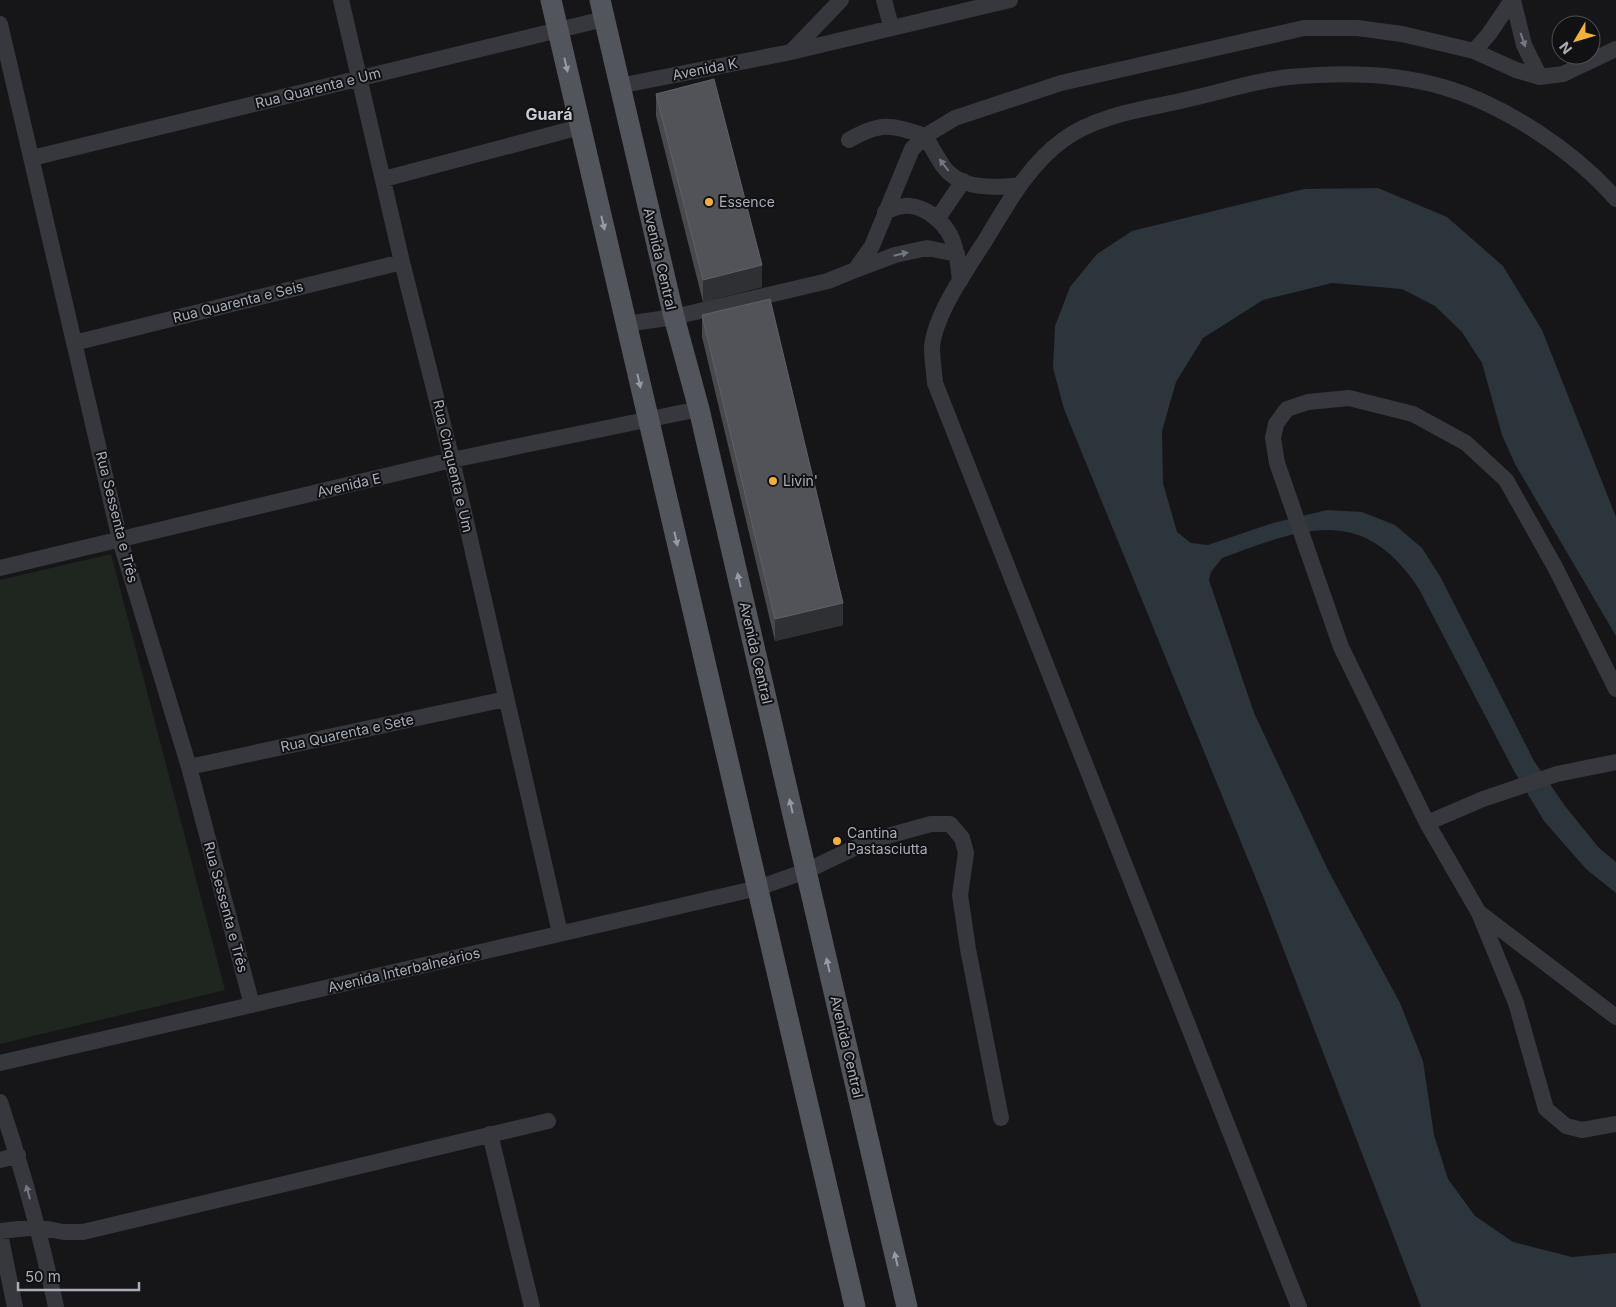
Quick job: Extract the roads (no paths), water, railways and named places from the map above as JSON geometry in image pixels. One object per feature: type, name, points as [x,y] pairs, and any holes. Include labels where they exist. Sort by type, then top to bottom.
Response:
[{"type":"main road","points":[[551,0],[855,1307]]},
{"type":"main road","name":"Avenida Central","points":[[602,9],[674,317],[700,409],[907,1307]]},
{"type":"street","name":"Rua Cinquenta e Um","points":[[341,0],[402,262],[452,460],[560,933]]},
{"type":"street","points":[[791,52],[841,0]]},
{"type":"street","points":[[884,0],[891,26]]},
{"type":"street","name":"Avenida K","points":[[620,86],[791,52],[891,26],[1010,0]]},
{"type":"street","points":[[1474,52],[1513,0]]},
{"type":"street","points":[[1513,0],[1524,45],[1540,77]]},
{"type":"street","name":"Rua Quarenta e Um","points":[[32,158],[558,29],[602,9]]},
{"type":"street","name":"Rua Sessenta e Três","points":[[0,24],[120,540],[189,767],[252,1005]]},
{"type":"street","points":[[854,270],[872,246],[912,149],[925,136],[955,118],[1061,83],[1304,28],[1357,28],[1402,34],[1474,52],[1516,70],[1540,77],[1563,74],[1616,49]]},
{"type":"street","points":[[1300,1307],[935,383],[932,346],[944,310],[1020,185],[1044,157],[1064,139],[1093,124],[1133,112],[1286,77],[1336,73],[1392,76],[1443,87],[1496,108],[1550,141],[1600,180],[1616,199]]},
{"type":"street","points":[[849,140],[869,129],[892,126],[925,136],[945,168],[963,182],[995,188],[1020,185]]},
{"type":"street","points":[[384,179],[580,127]]},
{"type":"street","points":[[938,218],[963,182]]},
{"type":"street","points":[[885,212],[901,204],[918,207],[938,218],[947,226],[957,254],[960,281]]},
{"type":"street","points":[[626,324],[674,317],[828,282],[895,255],[927,248],[957,254]]},
{"type":"street","name":"Rua Quarenta e Seis","points":[[74,343],[402,262]]},
{"type":"street","points":[[1616,689],[1555,567],[1506,480],[1466,443],[1413,414],[1349,398],[1308,402],[1287,408],[1276,424],[1273,438],[1277,463],[1341,647],[1427,823],[1479,913],[1516,1003],[1546,1109],[1566,1126],[1582,1130],[1616,1124]]},
{"type":"street","name":"Avenida E","points":[[0,568],[452,460],[648,418],[700,409]]},
{"type":"street","name":"Rua Quarenta e Sete","points":[[189,767],[506,699]]},
{"type":"street","points":[[1427,823],[1512,789],[1557,774],[1616,762]]},
{"type":"street","name":"Avenida Interbalneários","points":[[0,1063],[758,888],[806,871],[869,841],[930,824],[950,824],[962,838],[966,853],[960,895],[961,904],[1001,1118]]},
{"type":"street","points":[[1479,913],[1616,1017]]},
{"type":"street","points":[[0,1102],[18,1155],[38,1227],[56,1307]]},
{"type":"street","points":[[15,1307],[0,1233],[38,1227],[63,1232],[83,1232],[548,1121]]},
{"type":"street","points":[[490,1134],[532,1307]]},
{"type":"street","points":[[0,1160],[18,1155]]},
{"type":"place","name":"Essence","points":[[709,202]]},
{"type":"place","name":"Livin'","points":[[773,481]]},
{"type":"place","name":"Cantina Pastasciutta","points":[[837,841]]},
{"type":"district","name":"Guará","points":[[549,114]]}]
